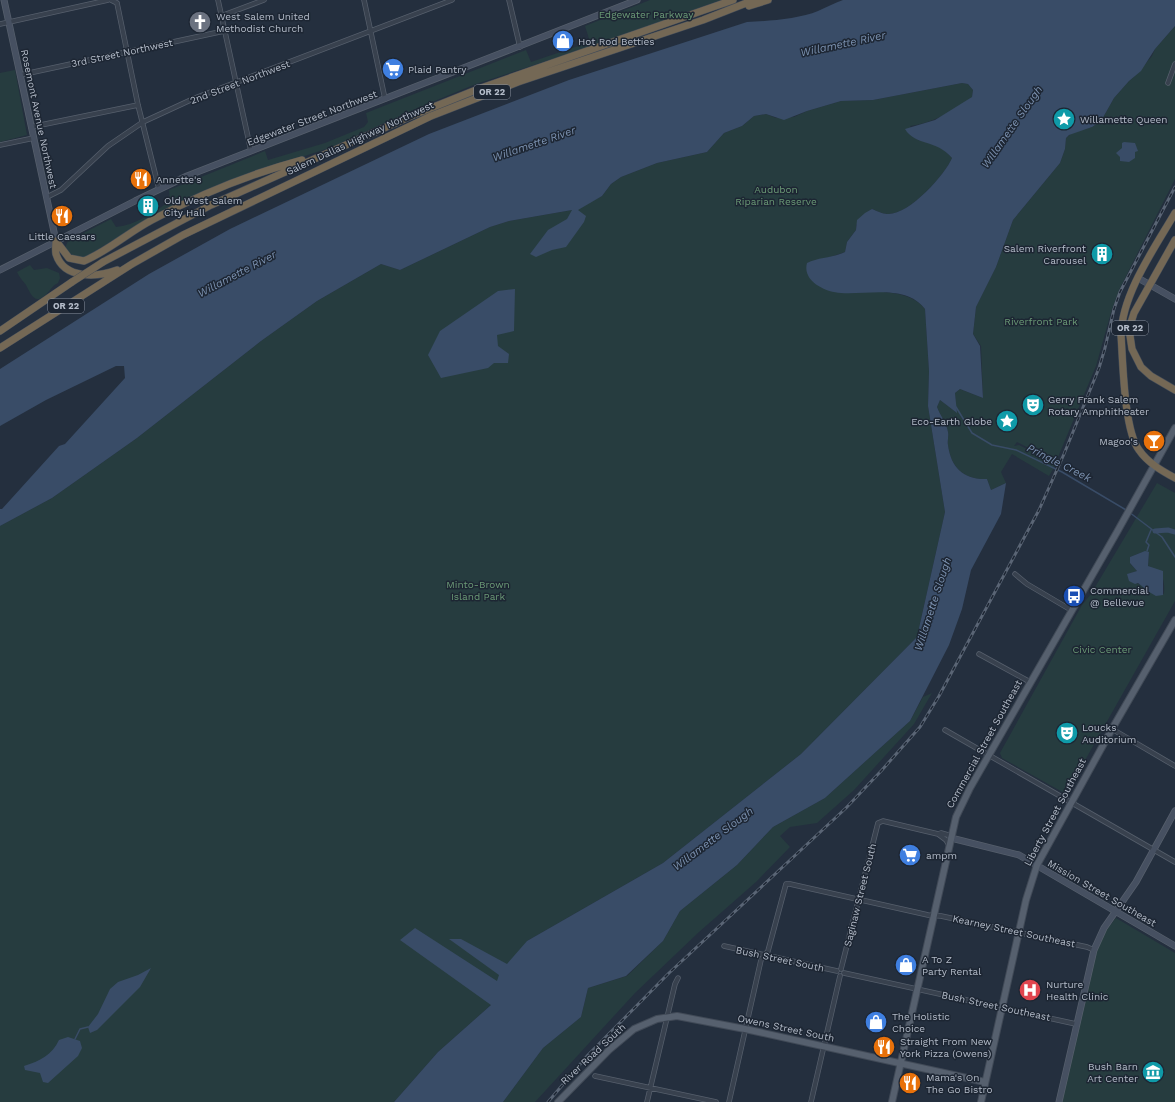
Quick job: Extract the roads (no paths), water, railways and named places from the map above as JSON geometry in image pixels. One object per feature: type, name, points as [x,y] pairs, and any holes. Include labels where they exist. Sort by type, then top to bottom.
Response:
[{"type":"highway","name":"Salem Dallas Highway Northwest","points":[[0,331],[104,262],[190,216],[322,155],[412,116],[475,91],[733,0]]},
{"type":"highway","name":"Salem Dallas Highway Northwest","points":[[0,348],[132,264],[220,216],[437,113],[518,82],[703,20],[754,0]]},
{"type":"highway","name":"OR 22","points":[[703,20],[768,0]]},
{"type":"highway","name":"OR 22","points":[[56,241],[70,258],[84,261],[150,221],[186,202],[254,175],[322,155]]},
{"type":"highway","name":"OR 22","points":[[1175,213],[1126,301],[1120,335],[1132,439],[1146,460],[1175,478]]},
{"type":"highway","name":"OR 22","points":[[1175,240],[1150,284],[1131,321],[1129,329],[1132,349],[1135,357],[1146,372],[1175,390]]},
{"type":"highway","name":"OR 22","points":[[56,241],[56,255],[67,267],[78,274],[87,276],[102,275],[132,264]]},
{"type":"main road","name":"Rosemont Avenue Northwest","points":[[4,0],[56,241]]},
{"type":"main road","name":"Edgewater Street Northwest","points":[[0,270],[158,189],[251,151],[637,0]]},
{"type":"main road","points":[[1138,278],[1175,299]]},
{"type":"main road","name":"Commercial Street Southeast","points":[[892,1102],[950,838],[961,805],[1175,428]]},
{"type":"main road","points":[[1146,460],[1148,476]]},
{"type":"main road","name":"Liberty Street Southeast","points":[[981,1102],[1019,933],[1037,865],[1112,729],[1175,620]]},
{"type":"main road","points":[[1059,1102],[1094,950],[1099,938],[1154,850],[1175,811]]},
{"type":"main road","name":"Mission Street Southeast","points":[[950,838],[1014,853],[1175,946]]},
{"type":"main road","name":"Owens Street South","points":[[667,1016],[686,1017],[745,1029],[985,1082]]},
{"type":"main road","name":"River Road South","points":[[558,1102],[579,1079],[625,1036],[646,1023],[667,1016]]},
{"type":"street","points":[[0,24],[108,0]]},
{"type":"street","points":[[111,0],[119,2],[127,52],[138,105],[158,189]]},
{"type":"street","points":[[218,0],[251,151]]},
{"type":"street","points":[[221,16],[264,0]]},
{"type":"street","points":[[364,0],[385,99]]},
{"type":"street","name":"2nd Street Northwest","points":[[47,197],[60,190],[108,146],[143,122],[195,98],[236,84],[452,0]]},
{"type":"street","points":[[509,0],[520,47]]},
{"type":"street","name":"3rd Street Northwest","points":[[20,75],[224,31]]},
{"type":"street","points":[[1168,83],[1175,64]]},
{"type":"street","points":[[32,127],[138,105]]},
{"type":"street","points":[[0,145],[34,138]]},
{"type":"street","points":[[1015,574],[1027,584],[1071,610]]},
{"type":"street","points":[[979,654],[1030,682]]},
{"type":"street","points":[[1112,729],[1175,766]]},
{"type":"street","points":[[945,730],[1175,862]]},
{"type":"street","name":"Saginaw Street South","points":[[841,971],[879,822],[938,834]]},
{"type":"street","points":[[938,834],[941,833],[948,835],[950,838]]},
{"type":"street","points":[[938,834],[946,840],[949,845]]},
{"type":"street","name":"Kearney Street Southeast","points":[[765,955],[768,951],[786,884],[1087,947],[1094,950]]},
{"type":"street","name":"Bush Street South","points":[[724,946],[916,989]]},
{"type":"street","points":[[729,1102],[761,960],[765,955]]},
{"type":"street","points":[[811,1102],[841,971]]},
{"type":"street","points":[[647,1102],[675,984],[678,978]]},
{"type":"street","name":"Bush Street Southeast","points":[[916,989],[1076,1024]]},
{"type":"street","points":[[595,1076],[716,1102]]},
{"type":"water","points":[[843,0],[1175,0],[1175,26],[1155,49],[1141,71],[1129,81],[1114,98],[1101,121],[1092,127],[1069,135],[1066,138],[1065,149],[1060,163],[1013,220],[996,267],[976,307],[973,334],[980,346],[983,398],[960,389],[955,393],[957,413],[940,400],[937,407],[947,429],[948,443],[952,460],[960,471],[965,475],[979,479],[987,479],[991,490],[1006,483],[1001,514],[971,570],[962,609],[949,645],[910,721],[825,798],[773,827],[737,865],[680,911],[663,941],[626,976],[588,988],[581,1017],[543,1048],[503,1102],[394,1102],[438,1052],[491,1005],[400,940],[415,928],[497,981],[499,975],[449,939],[461,939],[507,964],[527,941],[663,863],[801,754],[917,637],[945,512],[928,406],[929,371],[925,309],[917,301],[908,296],[897,293],[841,293],[822,288],[811,280],[806,269],[807,263],[845,252],[847,242],[856,230],[857,220],[865,213],[872,209],[885,214],[896,213],[915,202],[934,184],[952,158],[939,148],[914,138],[905,129],[935,120],[972,97],[973,90],[968,84],[962,83],[873,100],[841,101],[807,111],[784,120],[766,114],[754,116],[742,126],[724,133],[707,152],[657,163],[621,177],[611,184],[602,196],[578,210],[586,216],[584,222],[566,247],[552,250],[536,257],[530,254],[548,230],[567,219],[572,210],[509,221],[490,227],[400,270],[381,264],[317,301],[261,341],[137,438],[52,498],[0,526],[0,509],[2,509],[59,446],[65,444],[125,378],[124,366],[116,366],[46,400],[0,426],[0,369],[149,274],[230,229],[429,134],[569,80],[747,22],[802,16]]},
{"type":"water","points":[[1122,143],[1135,143],[1138,151],[1135,152],[1135,158],[1129,162],[1120,161],[1120,157],[1116,153],[1122,148]]},
{"type":"water","points":[[515,289],[514,331],[497,335],[498,346],[509,354],[508,363],[494,363],[488,368],[441,378],[428,355],[440,331],[498,291]]},
{"type":"water","points":[[1145,551],[1149,552],[1148,566],[1163,571],[1163,595],[1156,596],[1144,589],[1138,583],[1135,584],[1129,581],[1127,574],[1137,571],[1130,563],[1130,557]]},
{"type":"water","points":[[151,968],[140,987],[97,1030],[90,1033],[88,1027],[98,1014],[110,989],[118,982],[138,975]]},
{"type":"water","points":[[68,1037],[80,1041],[82,1048],[78,1056],[48,1083],[43,1082],[40,1073],[25,1070],[24,1066],[45,1057],[53,1050],[59,1040]]},
{"type":"waterway","name":"Pringle Creek","points":[[956,407],[972,433],[992,445],[1016,450],[1062,472],[1126,510]]},
{"type":"waterway","name":"Pringle Creek","points":[[1129,512],[1162,537],[1175,557]]},
{"type":"waterway","points":[[1147,551],[1149,545],[1146,542],[1151,530]]},
{"type":"waterway","points":[[1155,531],[1168,530],[1175,532]]},
{"type":"waterway","points":[[75,1039],[80,1029],[88,1027]]},
{"type":"railway","points":[[548,1102],[588,1055],[669,973],[846,808],[920,727],[939,696],[1039,510],[1064,454],[1099,368],[1114,309],[1120,292],[1175,187]]},
{"type":"place","name":"West Salem United Methodist Church","points":[[200,22]]},
{"type":"place","name":"Hot Rod Betties","points":[[563,41]]},
{"type":"place","name":"Plaid Pantry","points":[[393,69]]},
{"type":"place","name":"Willamette Queen","points":[[1064,119]]},
{"type":"place","name":"Annette's","points":[[141,179]]},
{"type":"place","name":"Old West Salem City Hall","points":[[148,206]]},
{"type":"place","name":"Little Caesars","points":[[62,216]]},
{"type":"place","name":"Salem Riverfront Carousel","points":[[1102,254]]},
{"type":"place","name":"Gerry Frank Salem Rotary Amphitheater","points":[[1033,405]]},
{"type":"place","name":"Eco-Earth Globe","points":[[1007,421]]},
{"type":"place","name":"Magoo's","points":[[1154,441]]},
{"type":"place","name":"Commercial @ Bellevue","points":[[1074,596]]},
{"type":"place","name":"Loucks Auditorium","points":[[1067,733]]},
{"type":"place","name":"ampm","points":[[910,855]]},
{"type":"place","name":"A To Z Party Rental","points":[[906,965]]},
{"type":"place","name":"Nurture Health Clinic","points":[[1030,990]]},
{"type":"place","name":"The Holistic Choice","points":[[876,1022]]},
{"type":"place","name":"Straight From New York Pizza (Owens)","points":[[884,1047]]},
{"type":"place","name":"Bush Barn Art Center","points":[[1153,1072]]},
{"type":"place","name":"Mama's On The Go Bistro","points":[[910,1083]]},
{"type":"park label","name":"Edgewater Parkway","points":[[646,14]]},
{"type":"park label","name":"Audubon Riparian Reserve","points":[[776,194]]},
{"type":"park label","name":"Riverfront Park","points":[[1041,321]]},
{"type":"park label","name":"Minto-Brown Island Park","points":[[478,590]]},
{"type":"park label","name":"Civic Center","points":[[1102,649]]},
{"type":"water label","name":"Willamette River","points":[[843,44]]},
{"type":"water label","name":"Willamette Slough","points":[[1012,127]]},
{"type":"water label","name":"Willamette River","points":[[534,144]]},
{"type":"water label","name":"Willamette River","points":[[237,274]]},
{"type":"water label","name":"Willamette Slough","points":[[933,604]]},
{"type":"water label","name":"Willamette Slough","points":[[713,839]]}]
